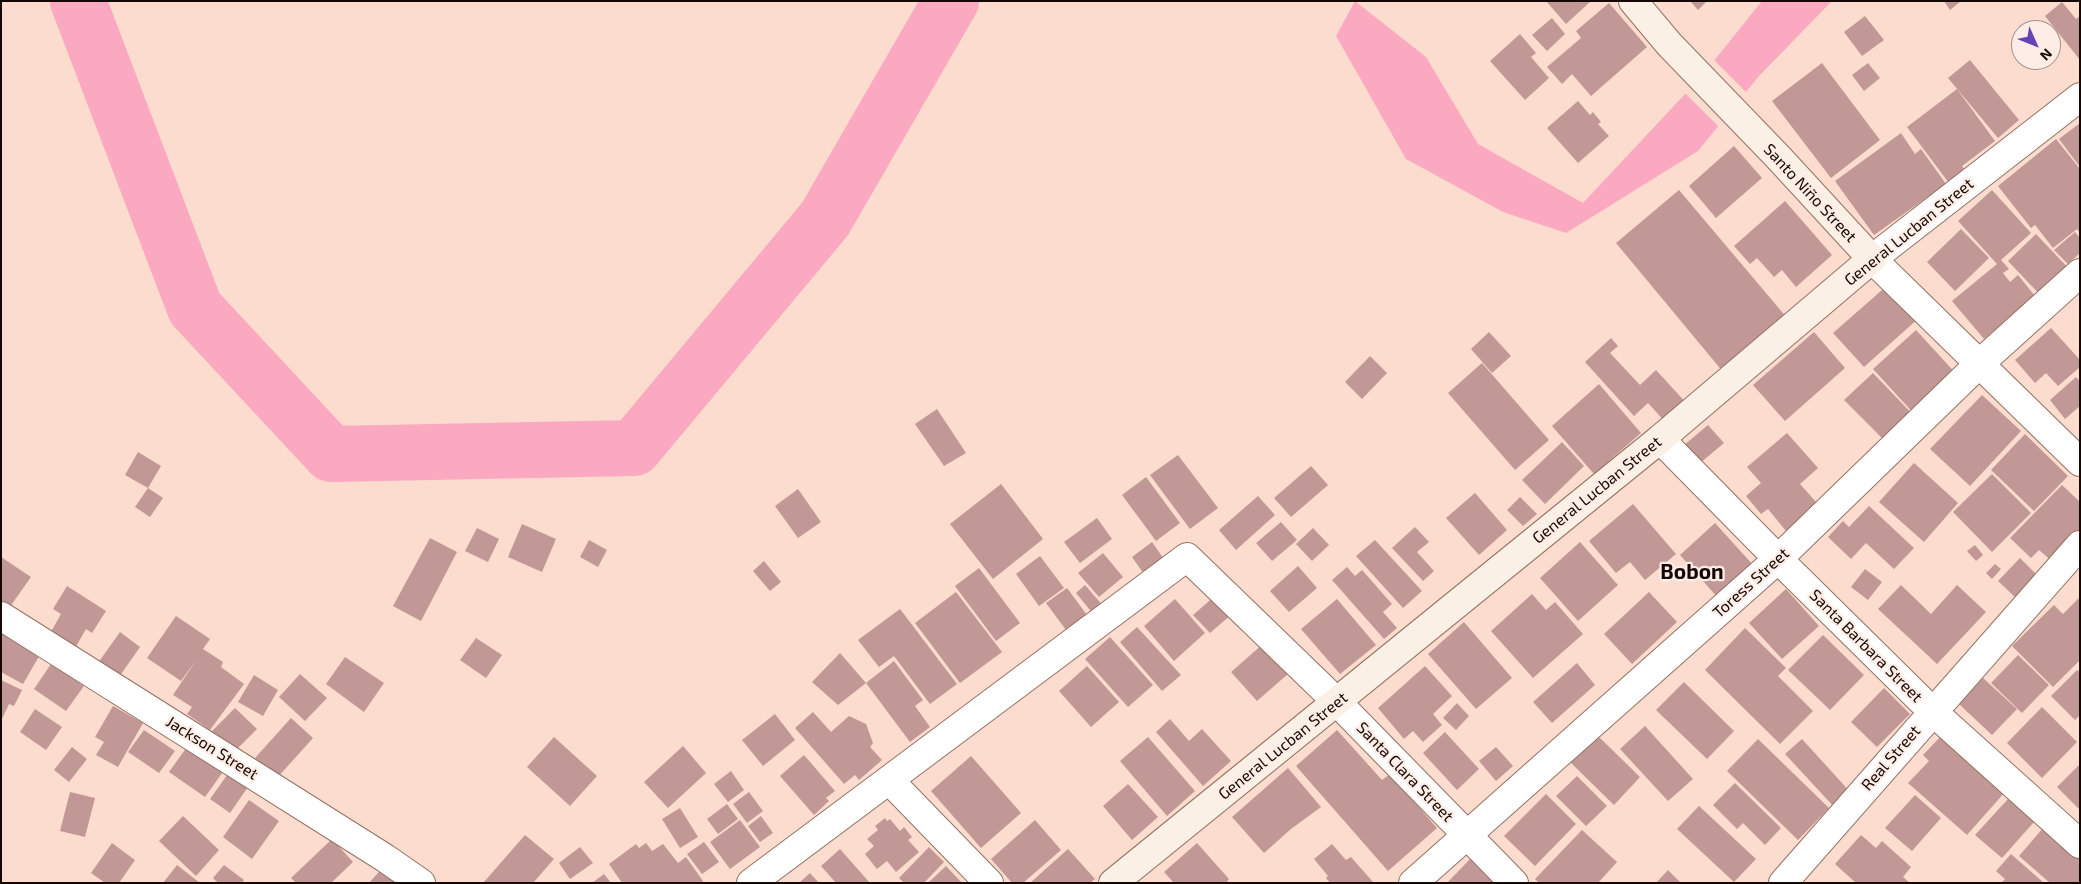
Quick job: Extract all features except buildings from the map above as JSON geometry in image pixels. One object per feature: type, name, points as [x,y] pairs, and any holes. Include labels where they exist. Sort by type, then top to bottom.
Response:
[{"type":"street","name":"Santo Niño Street","points":[[1633,1],[1669,44],[1779,158],[1872,259],[1978,365],[2080,462]]},
{"type":"street","name":"General Lucban Street","points":[[1114,883],[1660,439],[1872,259],[2080,97]]},
{"type":"street","name":"Toress Street","points":[[1413,883],[1778,559],[1978,365],[2080,273]]},
{"type":"street","name":"Santa Barbara Street","points":[[1660,439],[1932,711],[2080,844]]},
{"type":"street","name":"Real Street","points":[[1783,883],[1932,711],[2080,545]]},
{"type":"street","name":"Santa Clara Street","points":[[889,780],[1187,557],[1337,702],[1514,883]]},
{"type":"street","name":"Jackson Street","points":[[1,616],[376,852],[421,883]]},
{"type":"street","points":[[751,883],[889,780],[989,883]]},
{"type":"shaded area","points":[[1355,1],[1426,57],[1478,144],[1583,203],[1701,77],[1762,1],[1832,1],[1759,76],[1698,151],[1566,233],[1503,212],[1406,159],[1336,36]]},
{"type":"pier","points":[[1713,59],[1748,94],[1720,128],[1684,92]]},
{"type":"waterway","points":[[78,1],[195,308],[331,454],[634,448],[825,219],[951,1]]},
{"type":"district","name":"Bobon","points":[[1692,572]]}]
